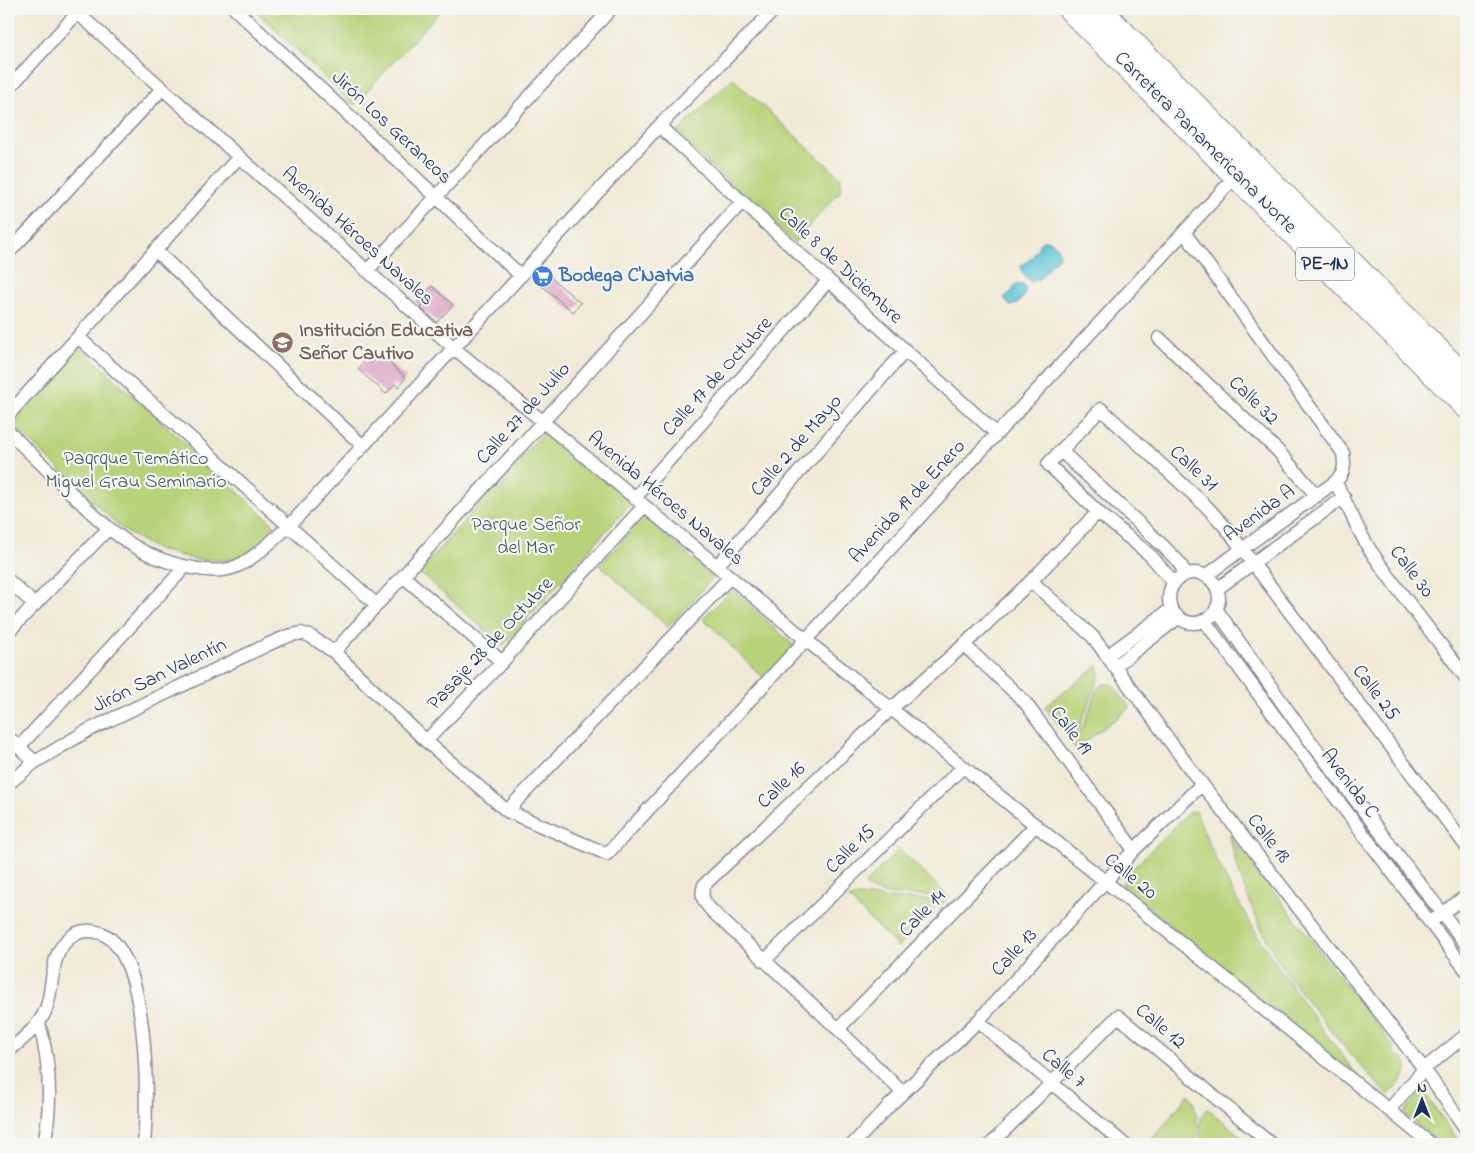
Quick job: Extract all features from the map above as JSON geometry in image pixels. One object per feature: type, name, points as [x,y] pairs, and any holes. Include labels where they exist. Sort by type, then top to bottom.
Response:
[{"type":"highway","name":"Carretera Panamericana Norte","points":[[1070,9],[1466,406]]},
{"type":"highway","name":"Carretera Panamericana Norte","points":[[1099,9],[1466,379]]},
{"type":"street","name":"Jirón Los Geraneos","points":[[235,9],[522,276]]},
{"type":"street","points":[[367,270],[611,9]]},
{"type":"street","points":[[9,432],[108,529],[127,543],[165,562],[185,567],[204,570],[233,568],[244,563],[290,526],[659,126],[772,12],[768,9]]},
{"type":"street","points":[[9,88],[77,10]]},
{"type":"street","name":"Avenida Héroes Navales","points":[[77,10],[162,89],[454,348],[806,640]]},
{"type":"street","points":[[9,252],[162,89]]},
{"type":"street","name":"Calle 8 de Diciembre","points":[[659,126],[997,434]]},
{"type":"street","points":[[9,414],[239,157]]},
{"type":"street","name":"Avenida 19 de Enero","points":[[607,854],[1236,176]]},
{"type":"street","name":"Calle 27 de Julio","points":[[334,652],[742,202]]},
{"type":"street","points":[[1184,232],[1343,453],[1345,464],[1343,475],[1336,482]]},
{"type":"street","points":[[155,250],[363,446]]},
{"type":"street","name":"Calle 17 de Octubre","points":[[639,502],[828,281]]},
{"type":"street","points":[[78,337],[377,605]]},
{"type":"street","name":"Calle 32","points":[[1159,338],[1278,451],[1317,496]]},
{"type":"street","name":"Calle 2 de Mayo","points":[[717,566],[905,351]]},
{"type":"street","name":"Calle 31","points":[[1061,451],[1101,410],[1207,507],[1253,563]]},
{"type":"street","points":[[1174,582],[1151,556],[1098,512],[1048,464],[1061,451],[1170,553],[1186,574]]},
{"type":"street","name":"Avenida A","points":[[1206,576],[1336,482]]},
{"type":"street","name":"Calle 30","points":[[1336,482],[1355,524],[1371,550],[1466,678]]},
{"type":"street","name":"Avenida A","points":[[1217,589],[1344,497]]},
{"type":"street","name":"Pasaje 28 de Octubre","points":[[426,741],[502,662],[639,502]]},
{"type":"street","name":"Calle 16","points":[[903,1093],[704,902],[702,893],[704,885],[891,709],[964,645],[1031,581],[1098,512]]},
{"type":"street","points":[[9,631],[108,529]]},
{"type":"street","name":"Calle 25","points":[[1253,563],[1466,846]]},
{"type":"street","points":[[19,747],[185,567]]},
{"type":"street","points":[[1186,574],[1206,576],[1217,589],[1216,609],[1204,620],[1191,622],[1175,613],[1169,595],[1174,582],[1186,574]]},
{"type":"street","points":[[403,576],[502,662]]},
{"type":"street","points":[[507,811],[730,577]]},
{"type":"street","points":[[9,580],[35,605]]},
{"type":"street","name":"Calle 18","points":[[1031,581],[1088,632],[1202,784],[1424,1070],[1466,1129]]},
{"type":"street","name":"Avenida C","points":[[1216,609],[1298,725],[1466,944]]},
{"type":"street","points":[[1110,662],[1175,613]]},
{"type":"street","name":"Avenida C","points":[[1204,620],[1466,970]]},
{"type":"street","name":"Jirón San Valentín","points":[[9,784],[35,762],[87,732],[288,636],[301,633],[310,636],[334,652],[426,741],[507,811],[607,854]]},
{"type":"street","name":"Calle 20","points":[[806,640],[1431,1144]]},
{"type":"street","name":"Calle 19","points":[[964,645],[1024,701],[1134,850]]},
{"type":"street","points":[[9,738],[35,762]]},
{"type":"street","name":"Calle 15","points":[[764,960],[963,766]]},
{"type":"street","name":"Calle 13","points":[[853,1144],[978,1021],[1134,850],[1202,784]]},
{"type":"street","name":"Calle 14","points":[[838,1029],[1036,825]]},
{"type":"street","points":[[1430,923],[1466,896]]},
{"type":"street","points":[[9,1051],[39,1022],[46,1010],[58,954],[64,943],[78,933],[90,930],[109,937],[117,947],[132,977],[141,1014],[147,1101],[144,1144]]},
{"type":"street","name":"Calle 12","points":[[991,1144],[1118,1016],[1271,1144]]},
{"type":"street","name":"Calle 7","points":[[978,1021],[1124,1144]]},
{"type":"street","points":[[39,1022],[45,1046],[49,1098],[42,1144]]},
{"type":"street","points":[[1388,1110],[1424,1070],[1466,1035]]},
{"type":"green space","points":[[254,9],[442,9],[354,105]]},
{"type":"green space","points":[[732,78],[841,178],[842,189],[794,243],[676,134]]},
{"type":"green space","name":"Paqrque Temático Miguel Grau Seminario","points":[[80,347],[274,525],[271,532],[244,556],[230,560],[197,560],[156,549],[123,530],[10,422]]},
{"type":"green space","name":"Parque Señor del Mar","points":[[548,427],[633,501],[503,646],[419,572]]},
{"type":"green space","points":[[644,516],[713,578],[668,627],[600,565]]},
{"type":"green space","points":[[732,589],[792,644],[794,654],[768,683],[703,618]]},
{"type":"green space","points":[[1098,666],[1100,675],[1078,730],[1073,735],[1067,735],[1044,707]]},
{"type":"green space","points":[[1101,685],[1113,685],[1130,708],[1076,749],[1067,737],[1075,737],[1082,729],[1097,690]]},
{"type":"green space","points":[[1196,811],[1211,849],[1249,921],[1293,989],[1366,1087],[1280,1016],[1276,1008],[1268,1007],[1123,886],[1124,880],[1129,879],[1131,876],[1131,870],[1189,812]]},
{"type":"green space","points":[[1229,834],[1394,1047],[1394,1054],[1406,1062],[1407,1067],[1404,1077],[1388,1095],[1344,1046],[1299,991],[1279,962],[1252,909],[1239,872]]},
{"type":"green space","points":[[899,849],[949,897],[939,907],[937,899],[931,896],[886,894],[870,889],[865,884]]},
{"type":"green space","points":[[858,896],[928,900],[933,903],[934,910],[898,947],[849,899]]},
{"type":"green space","points":[[1421,1092],[1424,1093],[1461,1144],[1441,1144],[1405,1115],[1405,1111]]},
{"type":"green space","points":[[1189,1094],[1195,1110],[1197,1144],[1148,1144]]},
{"type":"green space","points":[[1208,1109],[1250,1144],[1201,1144],[1200,1120]]},
{"type":"water","points":[[1044,240],[1050,241],[1055,245],[1059,256],[1038,280],[1031,282],[1022,273],[1021,265],[1033,257],[1040,243]]},
{"type":"water","points":[[1015,284],[1023,285],[1026,290],[1020,301],[1010,306],[1004,298],[1013,290]]},
{"type":"building","points":[[543,271],[581,303],[573,312],[536,281]]},
{"type":"building","points":[[432,286],[453,305],[437,322],[417,302]]},
{"type":"building","points":[[380,354],[406,378],[398,387],[395,384],[386,394],[358,369],[367,359],[372,364]]},
{"type":"place","name":"Bodega C'Natvia","points":[[543,276]]},
{"type":"place","name":"Institución Educativa Señor Cautivo","points":[[283,342]]}]
